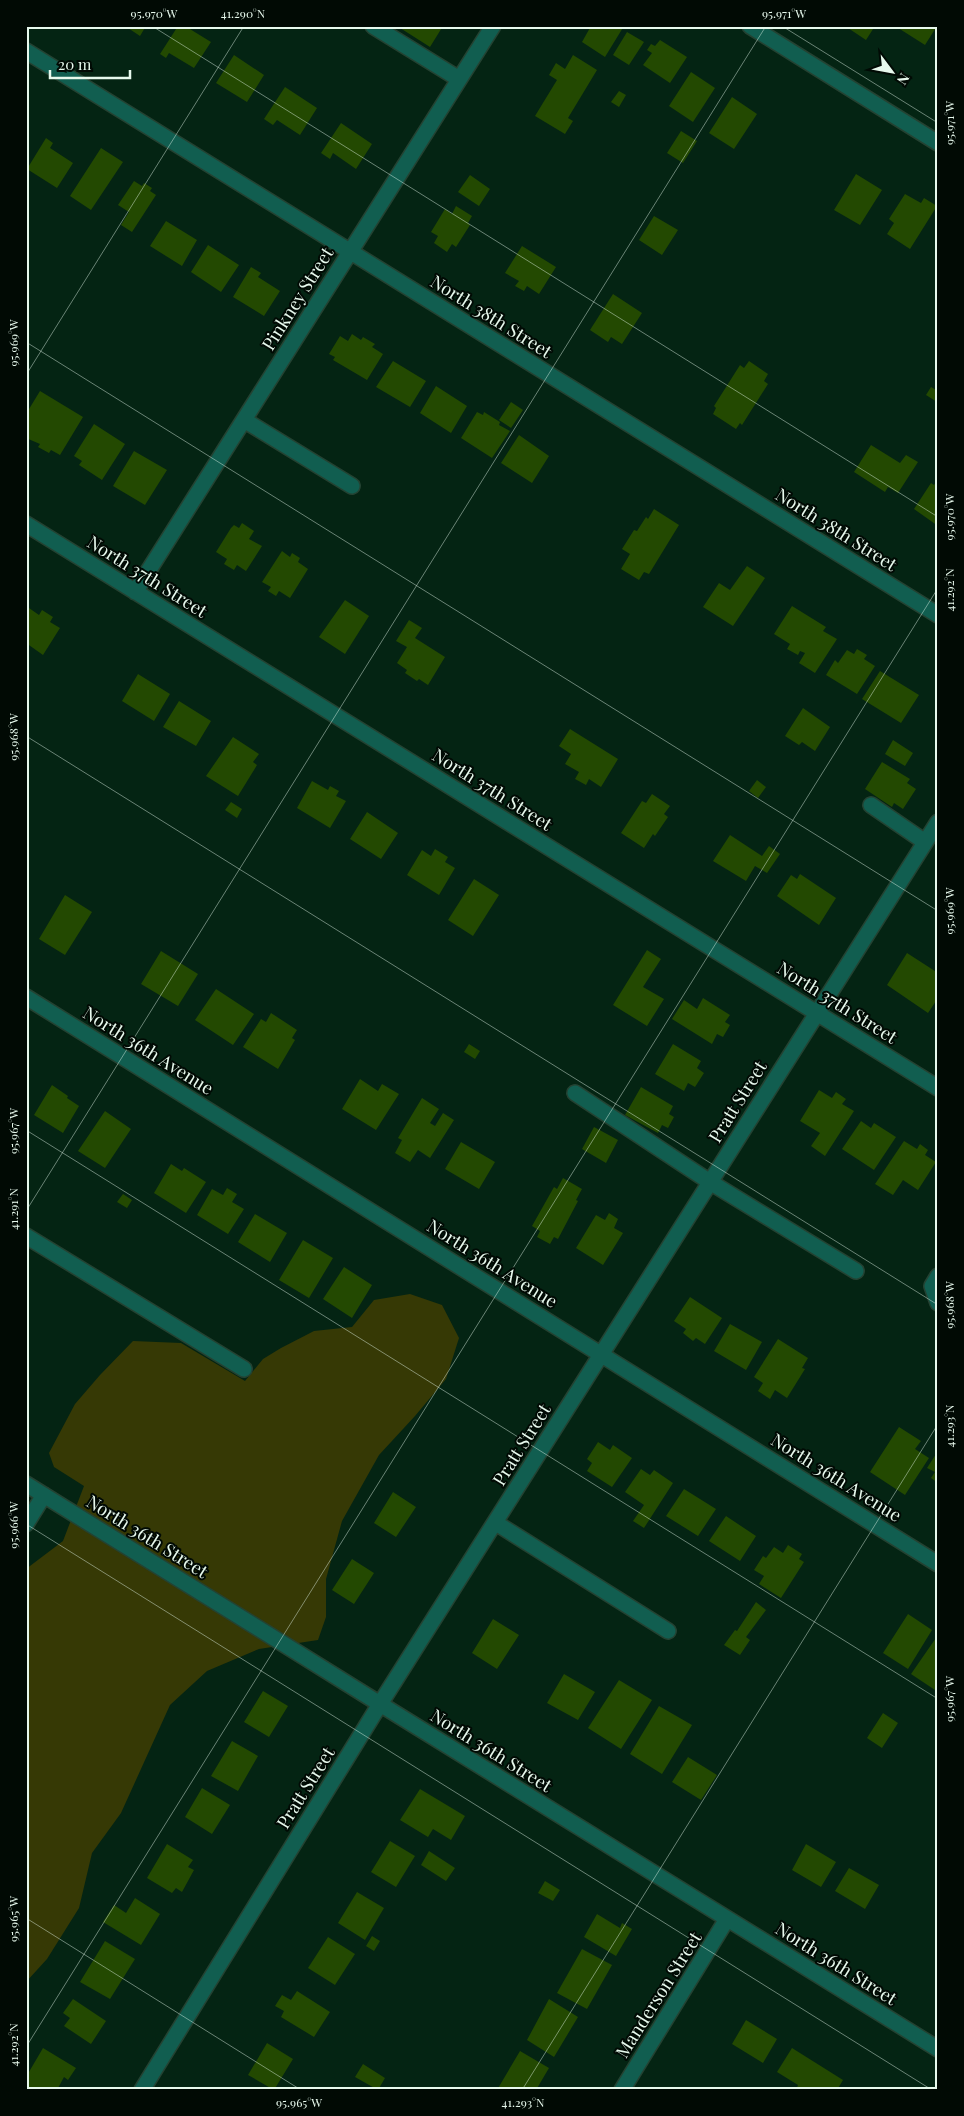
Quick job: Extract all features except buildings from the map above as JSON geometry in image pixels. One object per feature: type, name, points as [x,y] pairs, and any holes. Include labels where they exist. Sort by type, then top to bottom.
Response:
[{"type":"street","points":[[373,26],[459,79]]},
{"type":"street","name":"Pinkney Street","points":[[135,592],[493,26]]},
{"type":"street","points":[[750,26],[938,143]]},
{"type":"street","name":"North 38th Street","points":[[26,50],[938,615]]},
{"type":"street","points":[[244,420],[352,486]]},
{"type":"street","name":"North 37th Street","points":[[26,524],[938,1088]]},
{"type":"street","points":[[871,805],[926,842]]},
{"type":"street","name":"Pratt Street","points":[[142,2090],[380,1704],[938,822]]},
{"type":"street","name":"North 36th Avenue","points":[[26,997],[938,1564]]},
{"type":"street","points":[[575,1093],[710,1182],[856,1270]]},
{"type":"street","points":[[26,1236],[244,1369]]},
{"type":"street","points":[[938,1276],[932,1286],[938,1303]]},
{"type":"street","name":"North 36th Street","points":[[26,1484],[728,1920],[938,2048]]},
{"type":"street","points":[[26,1524],[44,1495]]},
{"type":"street","points":[[496,1523],[668,1631]]},
{"type":"street","name":"Manderson Street","points":[[622,2090],[728,1920]]},
{"type":"shaded area","points":[[410,1294],[442,1305],[459,1338],[446,1379],[379,1455],[342,1521],[326,1579],[326,1617],[318,1640],[259,1649],[207,1671],[170,1705],[121,1813],[92,1853],[79,1908],[47,1959],[26,1982],[26,1569],[63,1541],[84,1486],[54,1467],[49,1453],[75,1404],[133,1341],[181,1343],[245,1381],[263,1359],[281,1348],[314,1331],[352,1327],[374,1300]]}]
